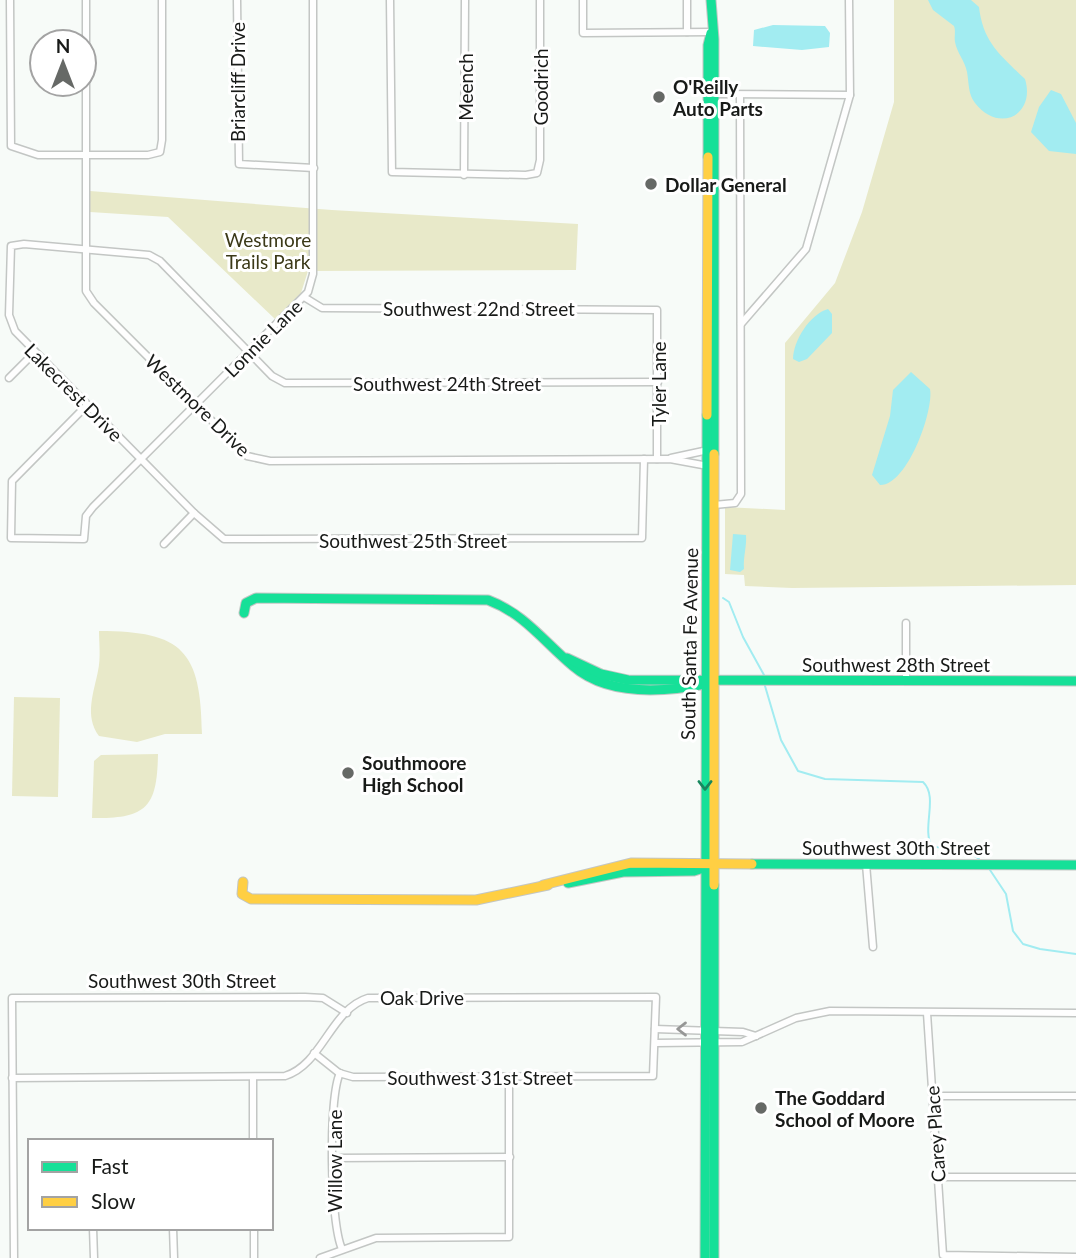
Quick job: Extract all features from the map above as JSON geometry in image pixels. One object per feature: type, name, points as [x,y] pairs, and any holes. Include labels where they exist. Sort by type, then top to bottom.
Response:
[{"type":"main road","name":"South Santa Fe Avenue","points":[[710,449],[714,94],[711,0]]},
{"type":"main road","name":"South Santa Fe Avenue","points":[[705,1258],[710,1042],[708,45],[712,32]]},
{"type":"main road","name":"South Santa Fe Avenue","points":[[709,682],[714,505],[710,466]]},
{"type":"main road","name":"Southwest 28th Street","points":[[244,613],[246,603],[256,598],[488,600],[511,609],[528,620],[583,673],[617,686],[685,688],[709,682],[1076,681]]},
{"type":"main road","name":"Southwest 30th Street","points":[[243,882],[242,894],[251,899],[476,900],[543,885],[624,872],[694,871],[708,866],[1076,865]]},
{"type":"main road","name":"South Santa Fe Avenue","points":[[710,1042],[715,1258]]},
{"type":"street","points":[[10,0],[11,146],[38,155],[148,155],[160,152],[162,0]]},
{"type":"street","name":"Westmore Drive","points":[[86,0],[85,282],[89,298],[243,453],[259,460],[670,459],[710,466]]},
{"type":"street","name":"Briarcliff Drive","points":[[237,0],[239,164],[314,167]]},
{"type":"street","name":"Lonnie Lane","points":[[87,405],[12,481],[11,538],[84,539],[88,512],[304,297],[313,274],[313,0]]},
{"type":"street","points":[[390,0],[392,172],[464,175]]},
{"type":"street","name":"Meench","points":[[464,175],[465,0]]},
{"type":"street","name":"Goodrich","points":[[464,175],[537,173],[540,0]]},
{"type":"street","points":[[583,0],[583,33],[712,32]]},
{"type":"street","points":[[687,0],[687,32]]},
{"type":"street","points":[[740,325],[806,249],[850,95],[849,0]]},
{"type":"street","points":[[714,94],[850,95]]},
{"type":"street","points":[[714,505],[735,503],[741,494],[740,95]]},
{"type":"street","name":"Southwest 24th Street","points":[[11,246],[24,244],[137,252],[154,258],[278,380],[291,384],[658,382]]},
{"type":"street","name":"Lakecrest Drive","points":[[11,246],[11,325],[194,513]]},
{"type":"street","name":"Southwest 22nd Street","points":[[304,297],[323,308],[657,310]]},
{"type":"street","name":"Tyler Lane","points":[[657,310],[657,459]]},
{"type":"street","points":[[9,378],[35,352]]},
{"type":"street","name":"Westmore Drive","points":[[670,459],[710,449]]},
{"type":"street","name":"Southwest 25th Street","points":[[194,513],[219,537],[235,541],[642,538],[644,459]]},
{"type":"street","points":[[164,544],[194,513]]},
{"type":"street","points":[[906,623],[906,681]]},
{"type":"street","points":[[866,864],[873,947]]},
{"type":"street","name":"Southwest 30th Street","points":[[12,1078],[12,998],[305,997],[327,1000],[347,1013]]},
{"type":"street","name":"Oak Drive","points":[[12,1078],[253,1078],[290,1075],[314,1053],[362,999],[375,997],[656,997],[655,1029]]},
{"type":"street","points":[[757,1037],[743,1032],[655,1029],[655,1044],[741,1042],[757,1037],[796,1018],[823,1012],[1076,1013]]},
{"type":"street","name":"Carey Place","points":[[927,1013],[943,1255],[1076,1257]]},
{"type":"street","name":"Southwest 31st Street","points":[[314,1053],[340,1073],[357,1078],[653,1076],[655,1044]]},
{"type":"street","name":"Willow Lane","points":[[340,1073],[334,1096],[334,1222],[342,1249]]},
{"type":"street","points":[[320,1258],[376,1238],[509,1237],[509,1077]]},
{"type":"street","points":[[12,1078],[14,1258]]},
{"type":"street","points":[[253,1078],[253,1139]]},
{"type":"street","points":[[933,1096],[1076,1096]]},
{"type":"street","points":[[334,1158],[510,1157]]},
{"type":"street","points":[[938,1177],[1076,1177]]},
{"type":"street","points":[[93,1230],[94,1258]]},
{"type":"street","points":[[173,1230],[174,1258]]},
{"type":"street","points":[[254,1230],[254,1258]]},
{"type":"green space","points":[[894,0],[1076,0],[1076,585],[792,588],[745,586],[744,575],[725,574],[725,507],[785,510],[785,343],[835,283],[862,212],[894,102]]},
{"type":"green space","name":"Westmore Trails Park","points":[[90,191],[332,210],[578,224],[576,270],[308,271],[301,293],[275,319],[168,217],[90,212]]},
{"type":"green space","points":[[99,631],[150,635],[182,651],[191,665],[197,683],[202,734],[165,734],[137,742],[99,736],[94,728],[91,712],[99,661]]},
{"type":"green space","points":[[14,697],[60,698],[58,797],[12,796]]},
{"type":"green space","points":[[158,754],[155,786],[145,806],[125,816],[92,818],[94,761],[101,755]]},
{"type":"water","points":[[928,0],[971,0],[979,7],[984,30],[994,47],[1025,79],[1027,92],[1020,111],[1004,119],[984,112],[975,103],[970,92],[966,68],[956,46],[954,26],[933,10]]},
{"type":"water","points":[[773,25],[825,26],[830,33],[829,47],[802,50],[753,46],[754,30]]},
{"type":"water","points":[[1051,90],[1061,94],[1076,123],[1076,154],[1049,151],[1031,132],[1039,107]]},
{"type":"water","points":[[828,309],[832,314],[832,333],[807,359],[799,362],[793,359],[796,344],[804,329],[815,316]]},
{"type":"water","points":[[911,372],[930,389],[928,413],[909,461],[900,474],[890,482],[880,485],[872,475],[890,416],[893,390]]},
{"type":"water","points":[[733,534],[746,535],[744,569],[740,572],[730,570]]},
{"type":"waterway","points":[[723,598],[729,602],[743,637],[764,675]]},
{"type":"waterway","points":[[765,686],[781,740],[798,771],[825,779],[923,782],[930,796],[928,831],[932,847],[963,848],[979,859]]},
{"type":"waterway","points":[[990,870],[1006,894],[1013,931],[1023,944],[1076,954]]},
{"type":"traffic: fast","points":[[711,0],[714,39],[714,454]]},
{"type":"traffic: fast","points":[[708,157],[708,45],[711,33]]},
{"type":"traffic: fast","points":[[705,1258],[707,415]]},
{"type":"traffic: fast","points":[[244,613],[246,603],[256,598],[488,600],[513,613],[534,629],[573,666],[604,683],[639,690],[710,683]]},
{"type":"traffic: fast","points":[[567,658],[601,674],[628,680],[1076,681]]},
{"type":"traffic: fast","points":[[752,864],[1076,865]]},
{"type":"traffic: fast","points":[[568,883],[623,872],[694,871],[710,866]]},
{"type":"traffic: fast","points":[[714,885],[714,1258]]},
{"type":"traffic: slow","points":[[707,415],[708,157]]},
{"type":"traffic: slow","points":[[714,454],[714,885]]},
{"type":"traffic: slow","points":[[543,885],[631,863],[752,864]]},
{"type":"traffic: slow","points":[[243,882],[242,894],[251,899],[476,900],[548,885]]},
{"type":"place","name":"O'Reilly Auto Parts","points":[[659,97]]},
{"type":"place","name":"Dollar General","points":[[651,184]]},
{"type":"place","name":"Southmoore High School","points":[[348,773]]},
{"type":"place","name":"The Goddard School of Moore","points":[[761,1108]]}]
